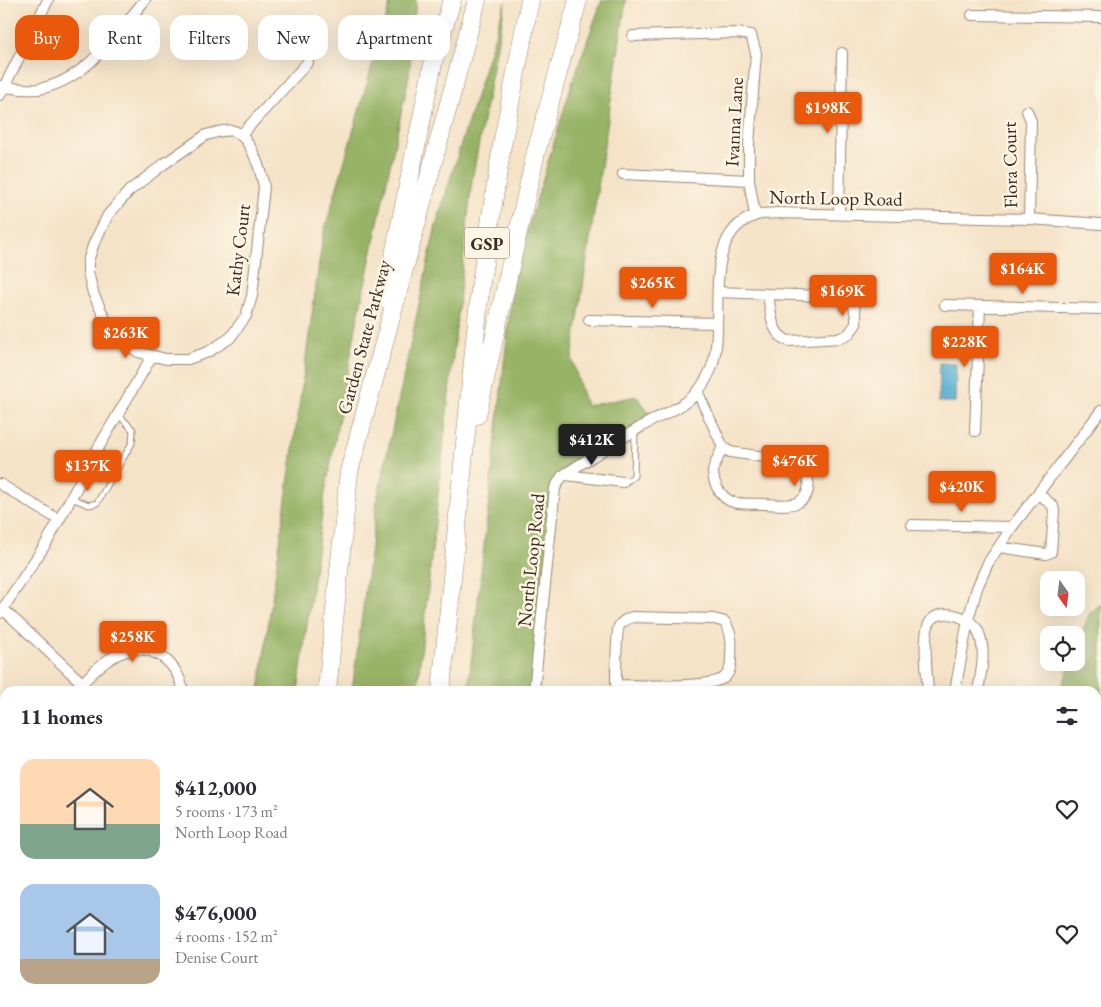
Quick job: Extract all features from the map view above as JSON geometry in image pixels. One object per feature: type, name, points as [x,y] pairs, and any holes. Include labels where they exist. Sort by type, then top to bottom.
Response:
[{"type":"highway","points":[[349,472],[433,63],[452,0]]},
{"type":"highway","name":"Garden State Parkway","points":[[328,686],[349,472],[477,0]]},
{"type":"highway","name":"GSP","points":[[441,686],[480,289],[502,145],[530,0]]},
{"type":"highway","points":[[461,489],[536,152],[578,0]]},
{"type":"street","points":[[48,0],[1,89],[37,89],[78,73],[104,47],[145,0]]},
{"type":"street","points":[[972,14],[1101,17]]},
{"type":"street","name":"Ivanna Lane","points":[[633,36],[736,33],[751,35],[756,53],[749,144],[749,180],[755,215]]},
{"type":"street","points":[[839,214],[842,54]]},
{"type":"street","points":[[241,135],[308,62]]},
{"type":"street","name":"Flora Court","points":[[1027,111],[1031,120],[1028,219]]},
{"type":"street","name":"Kathy Court","points":[[222,131],[233,131],[241,135],[250,145],[264,187],[252,296],[246,316],[230,338],[208,352],[188,359],[166,359],[138,352],[119,338],[106,321],[93,293],[88,272],[88,261],[94,243],[108,216],[129,191],[164,164],[206,135],[222,131]]},
{"type":"street","points":[[622,174],[749,180]]},
{"type":"street","name":"North Loop Road","points":[[535,686],[555,488],[562,476],[635,430],[687,402],[705,383],[712,366],[715,350],[720,255],[728,238],[742,222],[755,215],[776,213],[1028,219],[1101,224]]},
{"type":"street","points":[[718,292],[823,296],[847,299],[854,306],[856,324],[852,332],[840,338],[789,340],[782,338],[774,328],[768,294]]},
{"type":"street","points":[[944,305],[1101,309]]},
{"type":"street","points":[[974,431],[980,306]]},
{"type":"street","points":[[589,320],[716,323]]},
{"type":"street","points":[[82,683],[1,611],[47,542],[152,356]]},
{"type":"street","points":[[697,391],[723,447],[730,452],[798,462],[806,469],[808,491],[801,501],[791,505],[734,502],[724,498],[718,490],[713,474],[723,447]]},
{"type":"street","points":[[956,686],[968,620],[977,588],[988,563],[1012,527],[1100,413]]},
{"type":"street","points":[[562,476],[623,482]]},
{"type":"street","points":[[0,484],[59,520]]},
{"type":"street","points":[[999,547],[1046,554],[1051,552],[1053,506],[1038,493]]},
{"type":"street","points":[[912,525],[1012,527]]},
{"type":"street","points":[[928,686],[926,654],[928,627],[932,618],[940,614],[949,614],[968,620],[977,630],[984,652],[979,686]]},
{"type":"street","points":[[616,686],[618,628],[624,620],[632,617],[714,619],[725,622],[732,640],[730,669],[724,678],[716,682],[681,686]]},
{"type":"street","points":[[79,686],[113,657],[129,650],[143,649],[158,654],[170,664],[180,678],[181,686]]},
{"type":"lane","points":[[71,498],[89,505],[97,504],[132,443],[133,430],[118,414]]},
{"type":"lane","points":[[623,482],[634,476],[635,430]]},
{"type":"green space","points":[[391,0],[416,0],[415,15],[387,15]]},
{"type":"green space","points":[[602,0],[626,0],[572,359],[586,406],[637,396],[653,418],[557,482],[534,686],[469,686],[514,274],[572,83]]},
{"type":"green space","points":[[505,3],[472,180],[418,686],[353,686],[377,501],[436,225]]},
{"type":"green space","points":[[374,60],[410,60],[409,76],[357,322],[325,493],[299,686],[260,686],[323,236]]},
{"type":"green space","points":[[1101,604],[1101,686],[1062,686],[1068,671],[1085,671],[1084,626],[1089,614]]},
{"type":"water","points":[[940,363],[956,364],[955,402],[939,402]]}]
